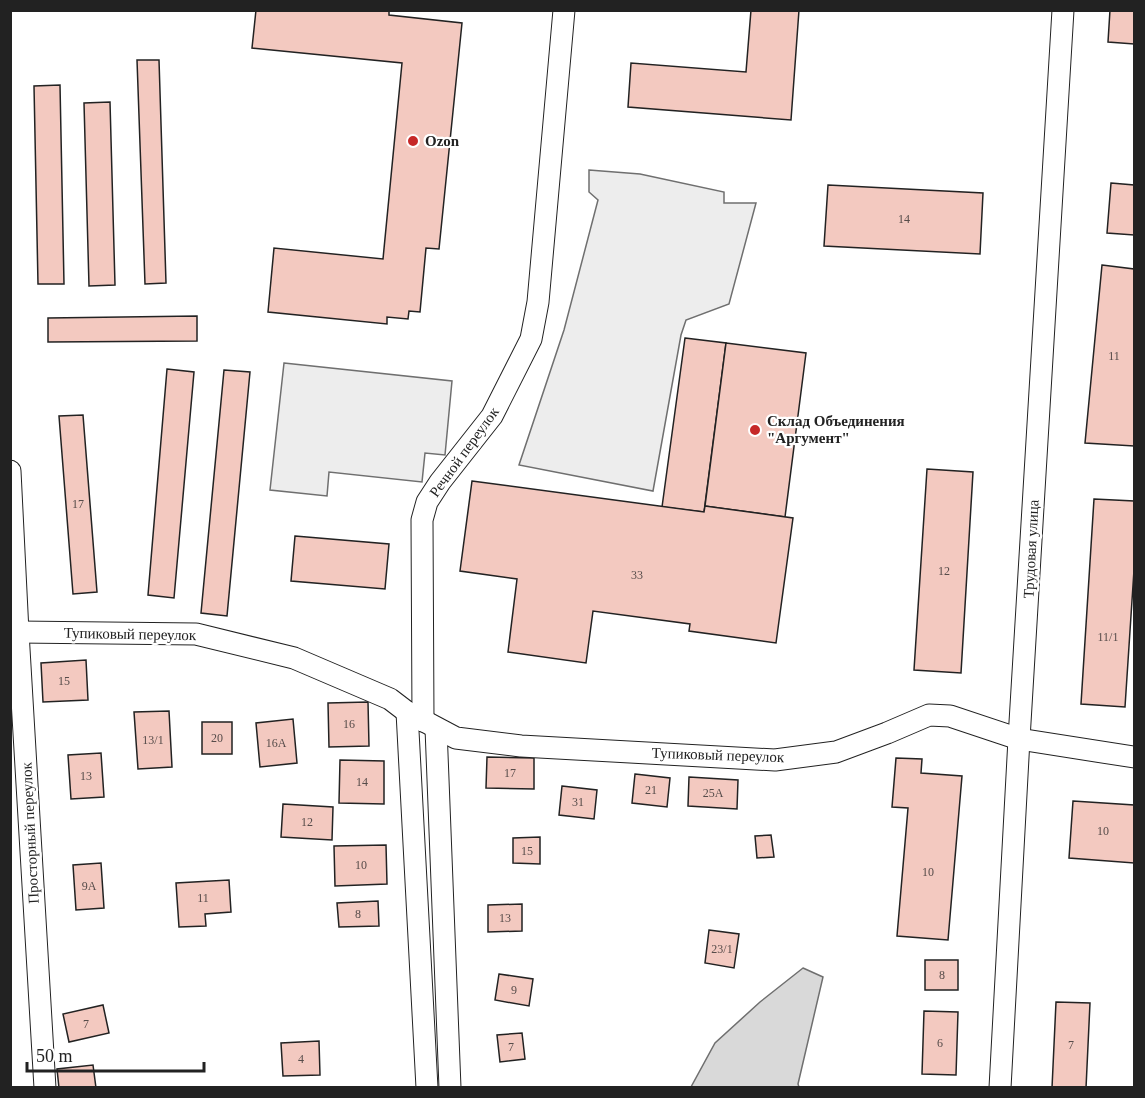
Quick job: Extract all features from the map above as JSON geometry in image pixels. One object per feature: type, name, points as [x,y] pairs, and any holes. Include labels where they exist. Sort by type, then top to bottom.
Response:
[{"type":"street","name":"Речной переулок","points":[[422,721],[422,520],[427,502],[440,482],[492,416],[531,339],[538,302],[564,10]]},
{"type":"street","name":"Трудовая улица","points":[[1000,1088],[1063,10]]},
{"type":"street","name":"Просторный переулок","points":[[10,471],[45,1088]]},
{"type":"street","name":"Тупиковый переулок","points":[[18,632],[196,634],[294,658],[390,699],[422,721],[456,738],[521,746],[775,760],[836,752],[929,715],[950,716],[1019,739],[1134,757]]},
{"type":"street","points":[[422,721],[427,1088]]},
{"type":"street","points":[[422,721],[450,1088]]},
{"type":"shaded area","points":[[589,170],[640,174],[724,192],[724,203],[756,203],[729,304],[686,320],[681,335],[653,491],[519,465],[564,330],[598,200],[589,192]]},
{"type":"shaded area","points":[[284,363],[452,381],[445,455],[425,453],[422,482],[329,472],[327,496],[270,490]]},
{"type":"shaded area","points":[[803,968],[823,977],[799,1087],[691,1087],[715,1043],[760,1002]]},
{"type":"building","points":[[256,10],[389,10],[389,15],[462,23],[439,249],[426,248],[420,312],[409,311],[408,319],[387,317],[387,324],[268,312],[274,248],[383,259],[402,63],[252,48]]},
{"type":"building","points":[[751,10],[799,10],[791,120],[628,107],[631,63],[746,72]]},
{"type":"building","points":[[1110,10],[1134,10],[1134,44],[1108,42]]},
{"type":"building","points":[[137,60],[159,60],[166,283],[145,284]]},
{"type":"building","points":[[60,85],[64,284],[38,284],[34,86]]},
{"type":"building","points":[[110,102],[115,285],[89,286],[84,103]]},
{"type":"building","points":[[1111,183],[1134,185],[1134,235],[1107,233]]},
{"type":"building","points":[[828,185],[983,193],[980,254],[824,246]]},
{"type":"building","points":[[1102,265],[1134,269],[1134,446],[1085,443]]},
{"type":"building","points":[[197,316],[197,341],[48,342],[48,318]]},
{"type":"building","points":[[685,338],[726,343],[704,512],[662,507]]},
{"type":"building","name":"Склад Объединения \"Аргумент\"","points":[[726,343],[806,353],[785,517],[705,506]]},
{"type":"building","points":[[167,369],[194,372],[174,598],[148,595]]},
{"type":"building","points":[[224,370],[250,372],[227,616],[201,613]]},
{"type":"building","points":[[83,415],[97,592],[73,594],[59,416]]},
{"type":"building","points":[[927,469],[973,472],[961,673],[914,670]]},
{"type":"building","points":[[472,481],[704,512],[705,506],[793,518],[776,643],[689,631],[690,624],[593,611],[586,663],[508,652],[517,579],[460,571]]},
{"type":"building","points":[[1094,499],[1134,501],[1134,570],[1125,707],[1081,704]]},
{"type":"building","points":[[295,536],[389,544],[385,589],[291,581]]},
{"type":"building","points":[[86,660],[88,700],[43,702],[41,663]]},
{"type":"building","points":[[368,702],[369,746],[329,747],[328,703]]},
{"type":"building","points":[[169,711],[172,767],[138,769],[134,712]]},
{"type":"building","points":[[293,719],[297,763],[260,767],[256,723]]},
{"type":"building","points":[[202,722],[232,722],[232,754],[202,754]]},
{"type":"building","points":[[101,753],[104,797],[71,799],[68,755]]},
{"type":"building","points":[[487,757],[534,758],[534,789],[486,788]]},
{"type":"building","points":[[896,758],[922,759],[921,773],[962,776],[948,940],[897,936],[908,808],[892,807]]},
{"type":"building","points":[[340,760],[384,761],[384,804],[339,803]]},
{"type":"building","points":[[635,774],[670,778],[667,807],[632,803]]},
{"type":"building","points":[[689,777],[738,780],[737,809],[688,806]]},
{"type":"building","points":[[562,786],[597,790],[594,819],[559,815]]},
{"type":"building","points":[[1073,801],[1134,805],[1134,863],[1069,858]]},
{"type":"building","points":[[283,804],[333,807],[332,840],[281,837]]},
{"type":"building","points":[[771,835],[774,857],[757,858],[755,836]]},
{"type":"building","points":[[540,837],[540,864],[513,863],[513,838]]},
{"type":"building","points":[[386,845],[387,884],[335,886],[334,846]]},
{"type":"building","points":[[101,863],[104,908],[76,910],[73,865]]},
{"type":"building","points":[[229,880],[231,912],[205,914],[206,926],[179,927],[176,883]]},
{"type":"building","points":[[378,901],[379,926],[339,927],[337,903]]},
{"type":"building","points":[[522,904],[522,931],[488,932],[488,905]]},
{"type":"building","points":[[709,930],[739,934],[734,968],[705,963]]},
{"type":"building","points":[[925,960],[958,960],[958,990],[925,990]]},
{"type":"building","points":[[499,974],[533,979],[529,1006],[495,1000]]},
{"type":"building","points":[[1056,1002],[1090,1003],[1086,1088],[1052,1088]]},
{"type":"building","points":[[103,1005],[109,1033],[69,1042],[63,1014]]},
{"type":"building","points":[[924,1011],[958,1012],[956,1075],[922,1074]]},
{"type":"building","points":[[522,1033],[525,1059],[500,1062],[497,1035]]},
{"type":"building","points":[[319,1041],[320,1075],[283,1076],[281,1043]]},
{"type":"building","points":[[93,1065],[96,1088],[59,1088],[57,1069]]},
{"type":"place","name":"Ozon","points":[[413,141]]},
{"type":"place","name":"Склад Объединения \"Аргумент\"","points":[[755,430]]}]
